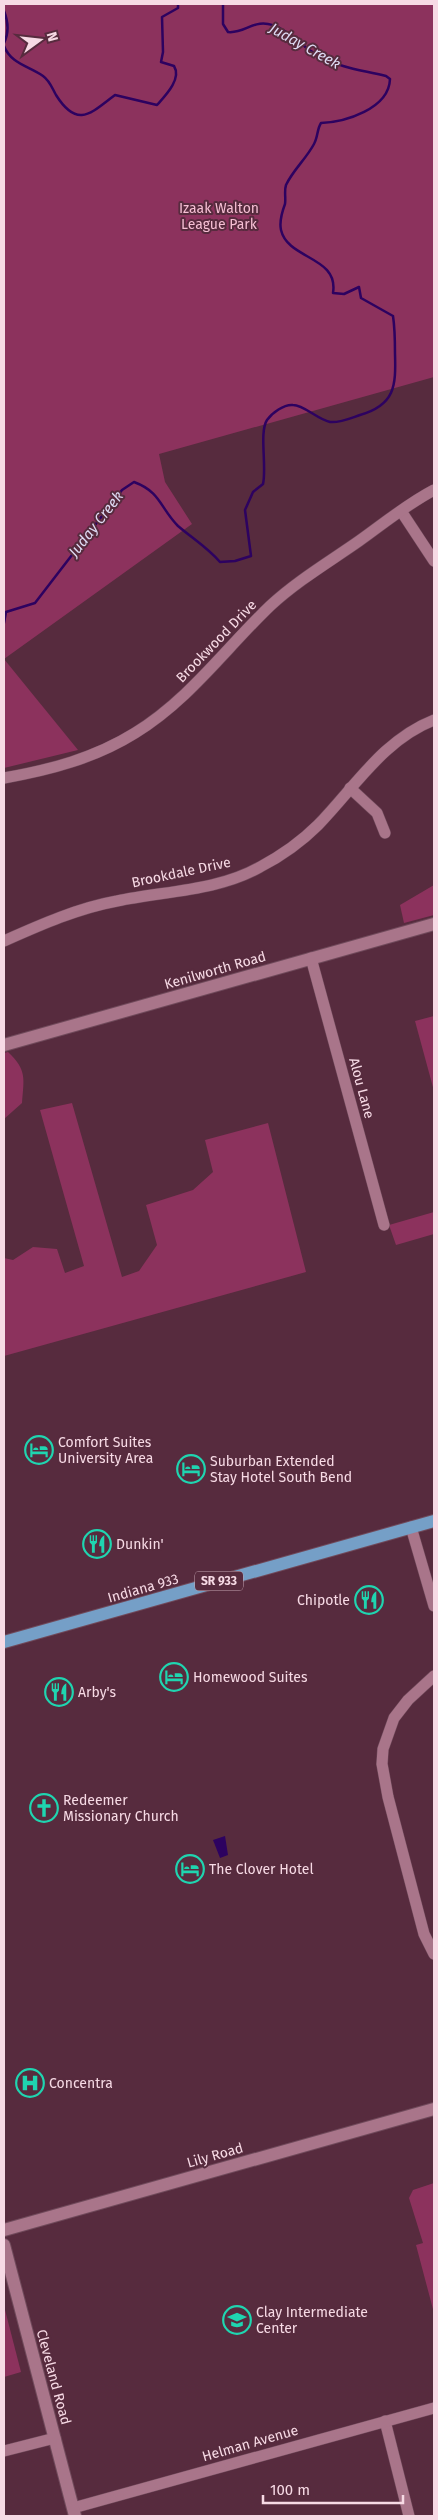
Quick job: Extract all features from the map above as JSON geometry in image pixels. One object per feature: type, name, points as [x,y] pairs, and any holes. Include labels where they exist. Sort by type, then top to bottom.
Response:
[{"type":"main road","name":"Indiana 933","points":[[4,1642],[434,1521]]},
{"type":"street","name":"Brookwood Drive","points":[[4,778],[51,770],[91,756],[109,748],[152,722],[186,695],[234,642],[288,591],[401,511],[434,490]]},
{"type":"street","points":[[401,511],[434,561]]},
{"type":"street","name":"Brookdale Drive","points":[[4,941],[57,918],[94,906],[213,884],[259,868],[300,842],[384,751],[413,730],[434,720]]},
{"type":"street","points":[[350,788],[377,813],[385,833]]},
{"type":"street","name":"Kenilworth Road","points":[[4,1045],[434,924]]},
{"type":"street","name":"Alou Lane","points":[[311,958],[384,1225]]},
{"type":"street","points":[[412,1527],[434,1606]]},
{"type":"street","points":[[434,1676],[408,1700],[394,1718],[383,1749],[382,1764],[388,1797],[422,1924],[434,1954]]},
{"type":"street","name":"Lily Road","points":[[4,2230],[434,2110]]},
{"type":"street","name":"Cleveland Road","points":[[4,2245],[74,2512]]},
{"type":"street","name":"Helman Avenue","points":[[74,2512],[434,2408]]},
{"type":"street","points":[[384,2421],[409,2516]]},
{"type":"street","points":[[4,2451],[55,2438]]},
{"type":"green space","name":"Izaak Walton League Park","points":[[4,4],[434,4],[434,377],[159,454],[165,482],[192,524],[4,659]]},
{"type":"green space","points":[[4,659],[78,750],[4,768]]},
{"type":"green space","points":[[434,885],[434,915],[404,923],[400,905]]},
{"type":"green space","points":[[434,1016],[434,1091],[415,1021]]},
{"type":"green space","points":[[8,1052],[21,1069],[23,1087],[22,1103],[4,1119],[4,1053]]},
{"type":"green space","points":[[72,1103],[122,1277],[139,1271],[157,1245],[146,1205],[193,1190],[213,1172],[205,1140],[268,1123],[306,1272],[4,1356],[4,1258],[13,1260],[33,1247],[57,1249],[65,1273],[84,1266],[40,1110]]},
{"type":"green space","points":[[434,1212],[434,1234],[396,1245],[389,1225]]},
{"type":"green space","points":[[434,2183],[434,2313],[416,2245],[423,2243],[409,2198],[413,2190]]},
{"type":"green space","points":[[4,2306],[21,2372],[4,2377]]},
{"type":"shaded area","points":[[225,1836],[228,1855],[220,1858],[213,1840]]},
{"type":"waterway","name":"Juday Creek","points":[[4,46],[16,61],[45,78],[64,106],[78,115],[92,112],[115,95],[157,105],[172,87],[176,76],[174,66],[161,62],[163,52],[162,17],[178,8],[178,4]]},
{"type":"waterway","name":"Juday Creek","points":[[4,623],[6,612],[35,603],[122,490],[134,482],[150,491],[178,526],[220,562],[235,561],[251,556],[245,510],[253,492],[263,484],[263,441],[265,425],[269,417],[282,407],[293,405],[302,407],[330,422],[342,421],[372,411],[380,406],[387,400],[394,385],[395,335],[393,316],[361,298],[359,287],[344,294],[333,293],[333,281],[328,272],[285,240],[280,223],[285,204],[286,185],[314,144],[321,123],[353,117],[374,106],[388,89],[390,79],[386,76],[327,60],[275,26],[257,24],[238,31],[228,32],[223,24],[223,4]]},
{"type":"waterway","name":"Juday Creek","points":[[4,11],[7,27],[4,43]]},
{"type":"place","name":"Comfort Suites University Area","points":[[39,1450]]},
{"type":"place","name":"Suburban Extended Stay Hotel South Bend","points":[[191,1469]]},
{"type":"place","name":"Dunkin'","points":[[97,1544]]},
{"type":"place","name":"Chipotle","points":[[369,1600]]},
{"type":"place","name":"Homewood Suites","points":[[174,1677]]},
{"type":"place","name":"Arby's","points":[[59,1692]]},
{"type":"place","name":"Redeemer Missionary Church","points":[[44,1808]]},
{"type":"place","name":"The Clover Hotel","points":[[190,1869]]},
{"type":"place","name":"Concentra","points":[[30,2083]]},
{"type":"place","name":"Clay Intermediate Center","points":[[237,2320]]}]
